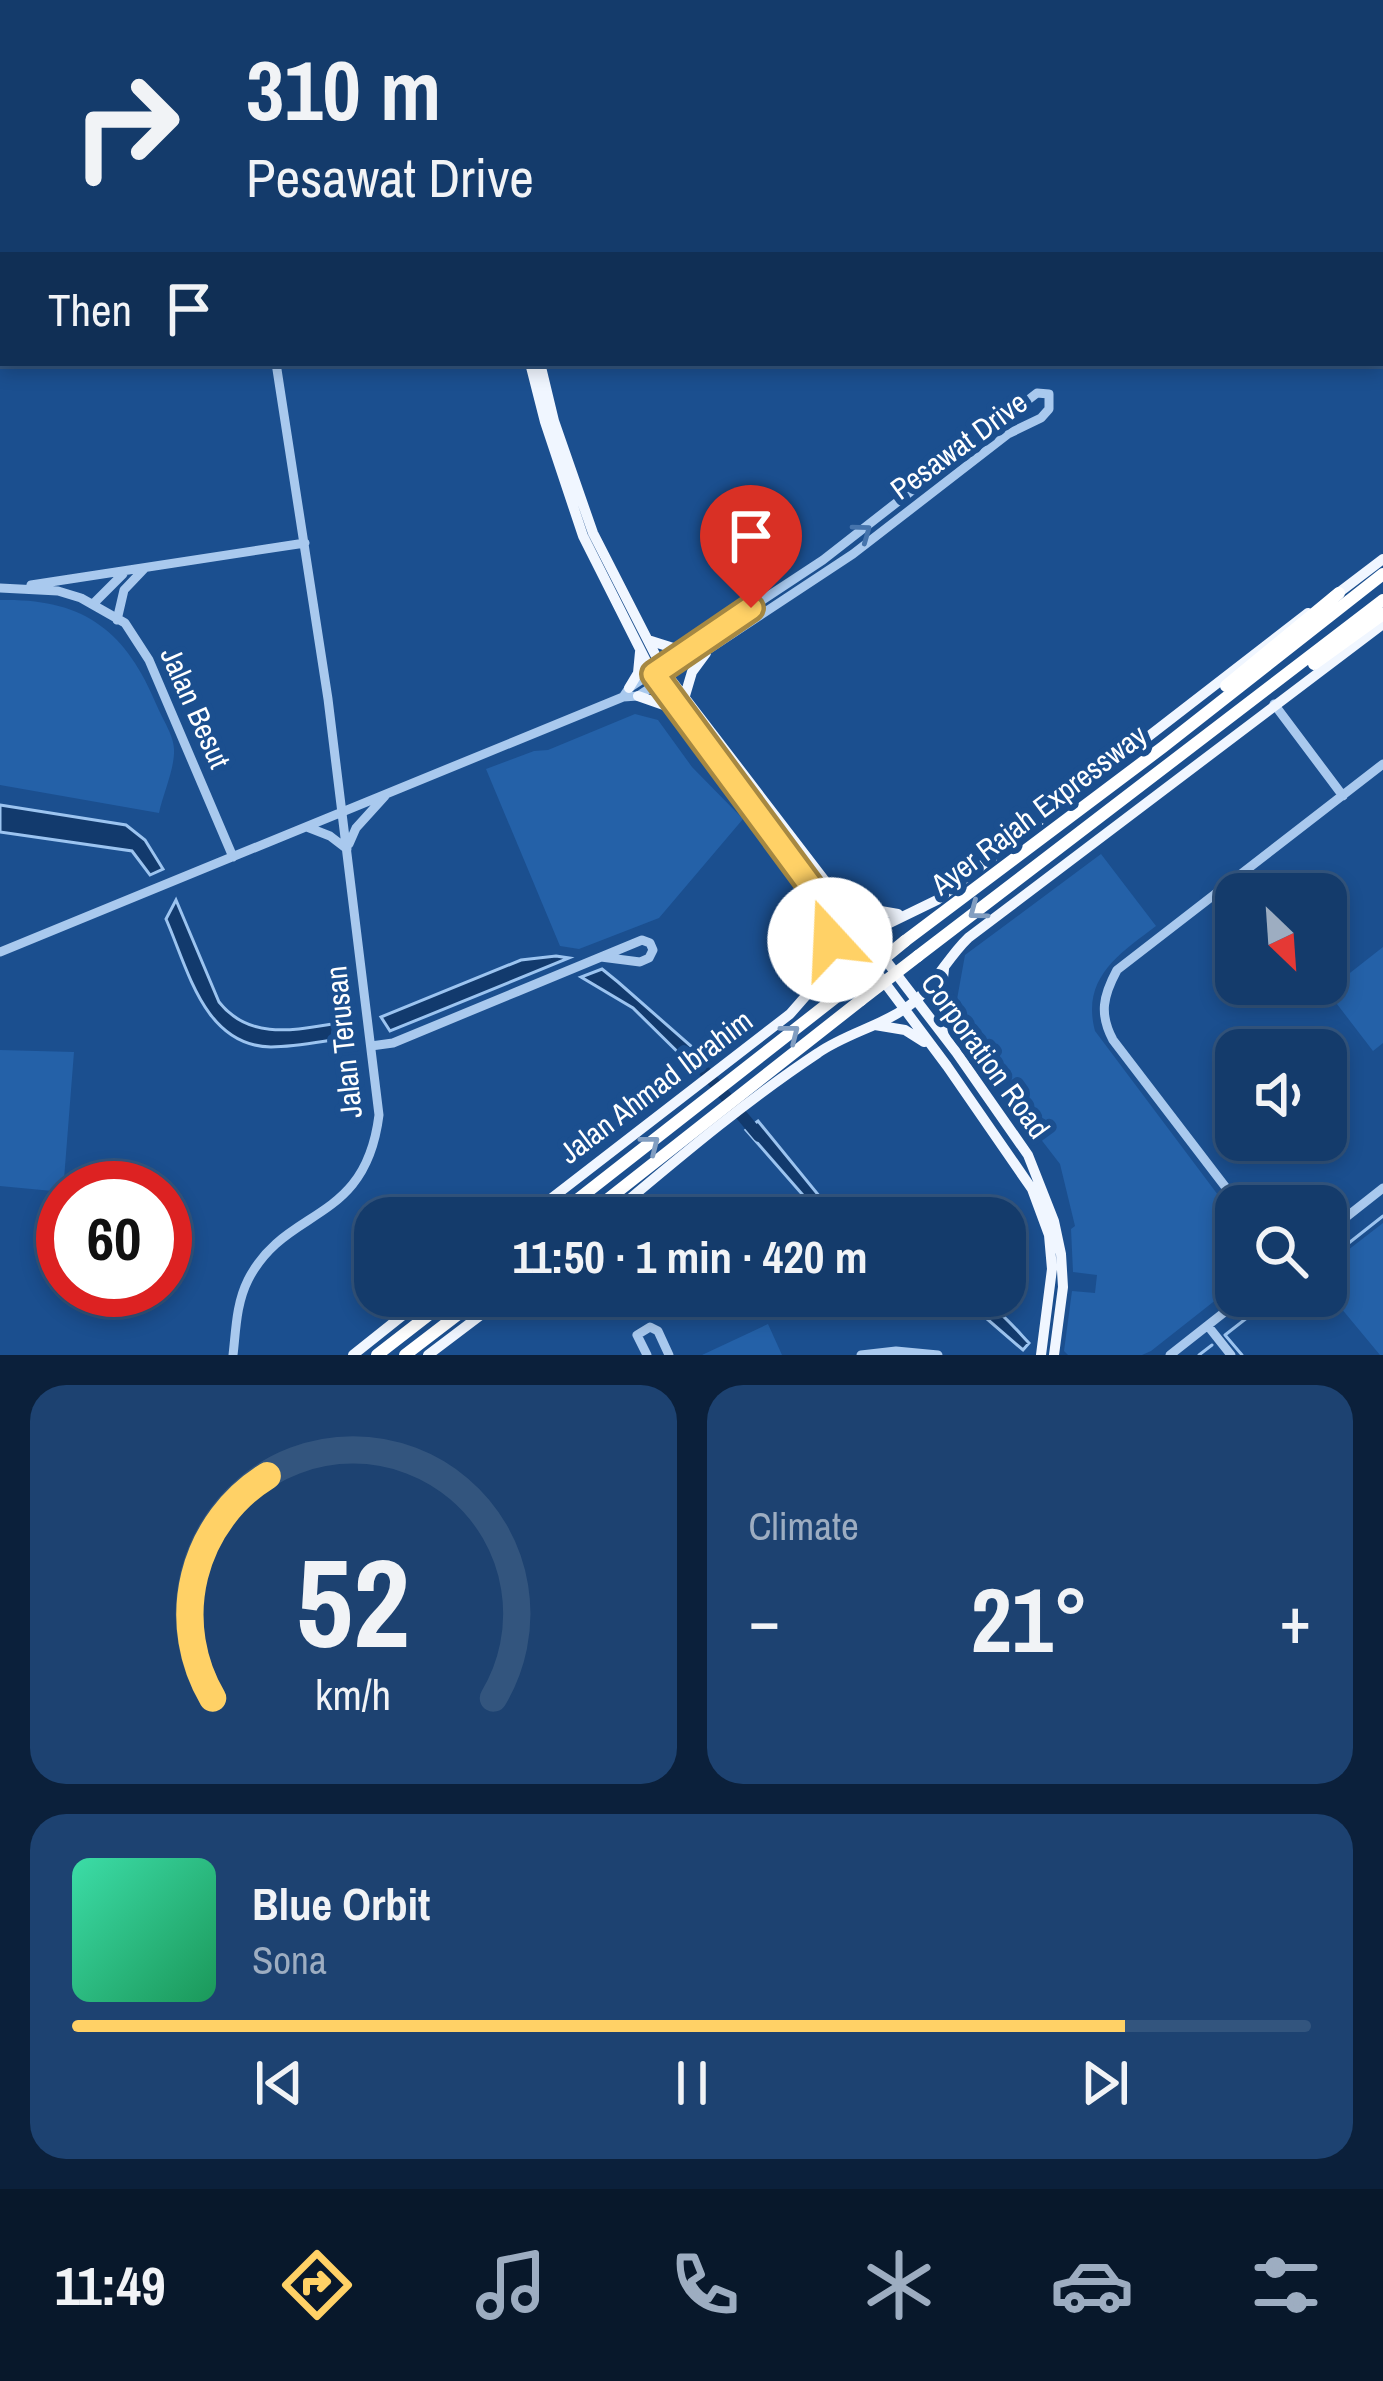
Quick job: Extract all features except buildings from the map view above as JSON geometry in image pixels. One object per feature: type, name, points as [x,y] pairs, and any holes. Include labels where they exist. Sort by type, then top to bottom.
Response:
[{"type":"highway","name":"Ayer Rajah Expressway","points":[[581,1197],[713,1095],[729,1072],[849,987],[1383,574]]},
{"type":"highway","points":[[1212,706],[1228,684],[1339,593]]},
{"type":"highway","name":"Ayer Rajah Expressway","points":[[613,1197],[748,1097],[861,1000],[1383,600]]},
{"type":"highway","points":[[1237,713],[1383,614]]},
{"type":"highway","points":[[377,1355],[427,1317]]},
{"type":"highway","points":[[404,1355],[454,1317]]},
{"type":"main road","points":[[531,366],[583,536],[640,651],[821,900],[860,939]]},
{"type":"main road","points":[[541,366],[554,421],[593,533],[661,676]]},
{"type":"main road","name":"Jalan Ahmad Ibrahim","points":[[553,1197],[703,1082],[729,1072],[860,939],[937,900],[1261,646],[1383,559]]},
{"type":"main road","points":[[748,1097],[819,1052],[904,1010],[968,938],[1383,624]]},
{"type":"main road","points":[[646,638],[686,652]]},
{"type":"main road","points":[[640,651],[630,694],[682,705],[843,904],[860,939]]},
{"type":"main road","points":[[682,705],[692,672],[706,653]]},
{"type":"main road","points":[[821,900],[830,940],[821,983]]},
{"type":"main road","points":[[843,904],[877,914],[909,914]]},
{"type":"main road","name":"Corporation Road","points":[[860,939],[916,1000],[1028,1155],[1054,1221],[1063,1275],[1054,1355]]},
{"type":"main road","name":"Corporation Road","points":[[860,939],[904,1010],[1019,1166],[1049,1235],[1052,1285],[1041,1355]]},
{"type":"main road","points":[[945,959],[940,1005],[956,1052]]},
{"type":"main road","points":[[874,1025],[905,1030],[931,1048]]},
{"type":"main road","points":[[631,1197],[726,1114]]},
{"type":"main road","points":[[352,1355],[400,1317]]},
{"type":"main road","points":[[428,1355],[479,1317]]},
{"type":"street","name":"Jalan Terusan","points":[[233,1355],[241,1299],[257,1266],[270,1250],[336,1203],[358,1180],[370,1158],[379,1115],[347,849],[276,366]]},
{"type":"street","name":"Pesawat Drive","points":[[1037,393],[1049,394],[1049,409],[1041,418],[1008,434],[853,554],[706,653],[661,676],[686,652],[880,519],[1037,393]]},
{"type":"street","points":[[97,606],[129,576],[145,568],[305,543]]},
{"type":"street","points":[[117,620],[129,576]]},
{"type":"street","name":"Jalan Besut","points":[[17,588],[129,576]]},
{"type":"street","name":"Jalan Besut","points":[[0,588],[58,590],[125,623],[149,660],[233,857]]},
{"type":"street","points":[[0,952],[630,694],[661,676]]},
{"type":"street","points":[[1274,704],[1342,796]]},
{"type":"street","points":[[1224,1185],[1113,1040],[1103,1011],[1106,991],[1117,970],[1383,764]]},
{"type":"street","points":[[307,827],[347,849],[353,832],[388,793]]},
{"type":"street","points":[[371,1046],[393,1043],[642,940],[653,950],[640,962],[601,957]]},
{"type":"street","points":[[1347,1216],[1383,1188]]},
{"type":"street","points":[[1170,1355],[1219,1317]]},
{"type":"street","points":[[1208,1326],[1231,1355]]},
{"type":"street","points":[[647,1355],[637,1335],[650,1327],[658,1331],[669,1355]]},
{"type":"street","points":[[861,1355],[896,1351],[938,1355]]},
{"type":"shaded area","points":[[0,600],[55,605],[78,613],[98,624],[131,657],[173,744],[173,764],[159,813],[0,785]]},
{"type":"shaded area","points":[[635,714],[658,720],[692,767],[743,819],[659,918],[579,949],[560,946],[486,769],[548,750]]},
{"type":"shaded area","points":[[0,805],[126,825],[145,840],[163,869],[150,875],[132,851],[0,832]]},
{"type":"shaded area","points":[[1101,854],[1156,926],[1106,969],[1093,996],[1092,1012],[1095,1031],[1215,1191],[1215,1301],[1151,1351],[1068,1355],[1064,1351],[1072,1291],[1095,1293],[1097,1275],[1073,1272],[1071,1229],[1075,1226],[1060,1164],[972,1050],[956,1022],[965,955]]},
{"type":"shaded area","points":[[176,900],[219,1002],[233,1015],[248,1024],[281,1030],[353,1021],[355,1037],[271,1047],[229,1034],[202,1001],[182,960],[166,919]]},
{"type":"shaded area","points":[[1383,947],[1383,1043],[1373,1051],[1338,1005],[1347,1005],[1347,975]]},
{"type":"shaded area","points":[[569,958],[390,1031],[381,1017],[521,960]]},
{"type":"shaded area","points":[[602,969],[708,1061],[697,1071],[633,1008],[581,977]]},
{"type":"shaded area","points":[[0,1050],[74,1052],[65,1161],[36,1161],[36,1189],[0,1186]]},
{"type":"shaded area","points":[[758,1121],[820,1197],[805,1197],[746,1130]]},
{"type":"shaded area","points":[[1383,1223],[1383,1355],[1347,1315],[1347,1251]]},
{"type":"shaded area","points":[[1003,1317],[1029,1343],[1023,1350],[986,1318]]},
{"type":"shaded area","points":[[768,1324],[782,1355],[702,1355]]},
{"type":"waterway","points":[[691,1055],[759,1136]]},
{"type":"waterway","points":[[1347,1244],[1383,1216]]},
{"type":"waterway","points":[[1242,1355],[1225,1335],[1248,1317]]},
{"type":"waterway","points":[[1199,1355],[1212,1345]]},
{"type":"route","points":[[751,608],[654,674],[821,900],[830,940]]}]
